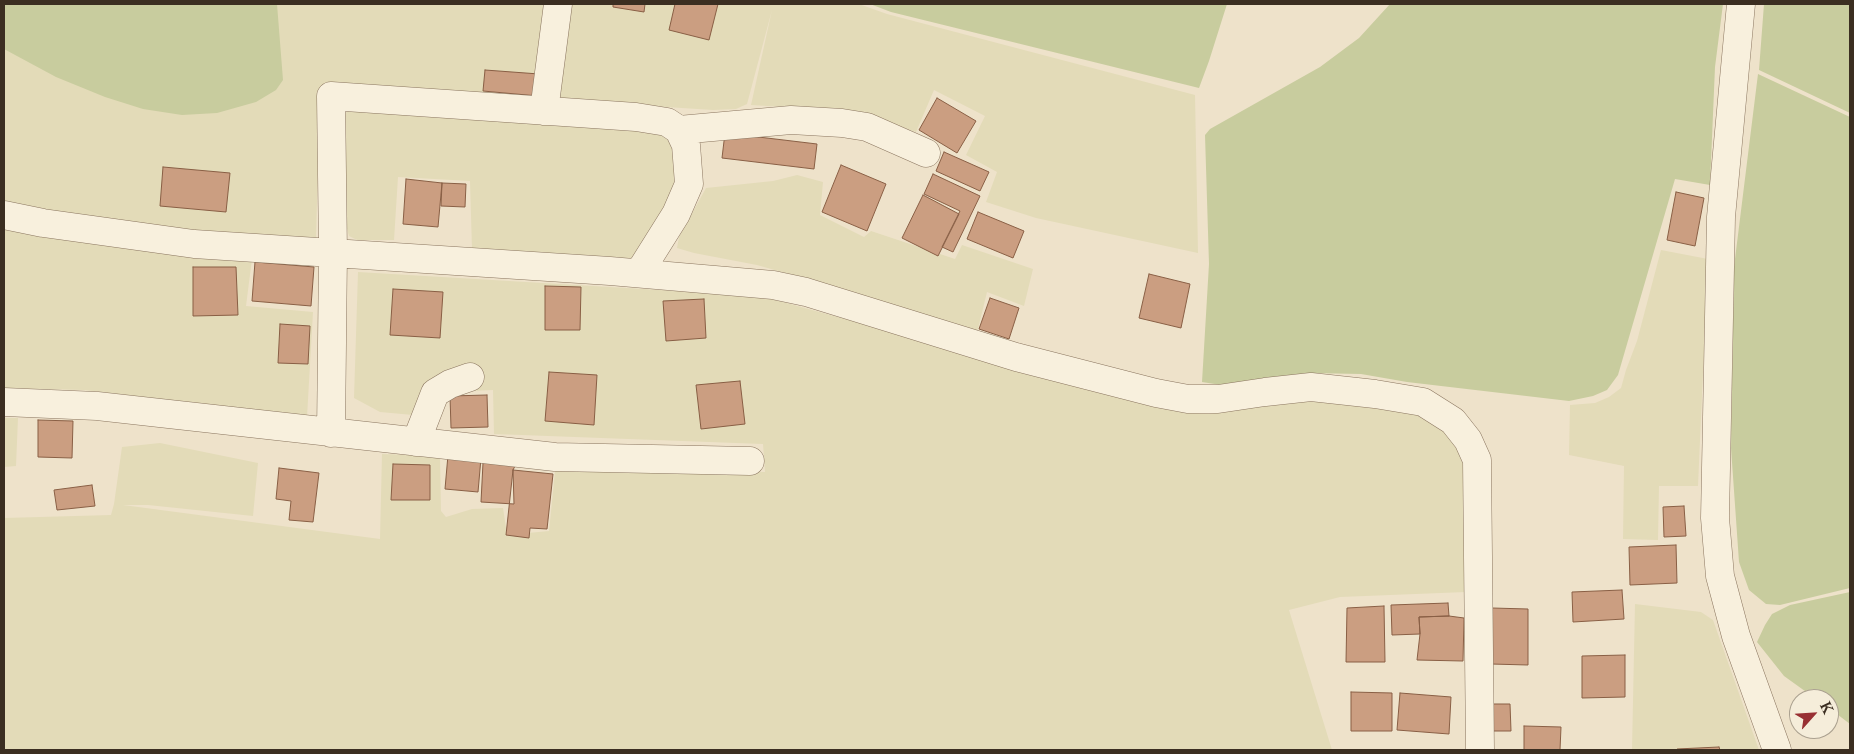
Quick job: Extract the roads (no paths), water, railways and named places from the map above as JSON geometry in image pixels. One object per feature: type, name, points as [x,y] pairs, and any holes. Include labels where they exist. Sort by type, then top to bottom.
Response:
[{"type":"street","points":[[544,111],[558,4]]},
{"type":"street","points":[[1741,4],[1721,217],[1715,518],[1720,576],[1736,636],[1777,750]]},
{"type":"street","points":[[331,433],[333,253],[331,96],[636,117],[667,122],[679,130],[686,145],[689,184],[676,214],[639,273]]},
{"type":"street","points":[[679,130],[791,120],[842,123],[867,127],[926,153]]},
{"type":"street","points":[[4,215],[194,244],[639,273],[773,284],[806,292],[1016,357],[1156,393],[1188,399],[1218,399],[1311,388],[1375,394],[1423,402],[1453,421],[1468,440],[1478,460],[1480,750]]},
{"type":"street","points":[[416,442],[435,393],[450,384],[470,378]]},
{"type":"street","points":[[4,402],[97,406],[555,456],[750,461]]}]
